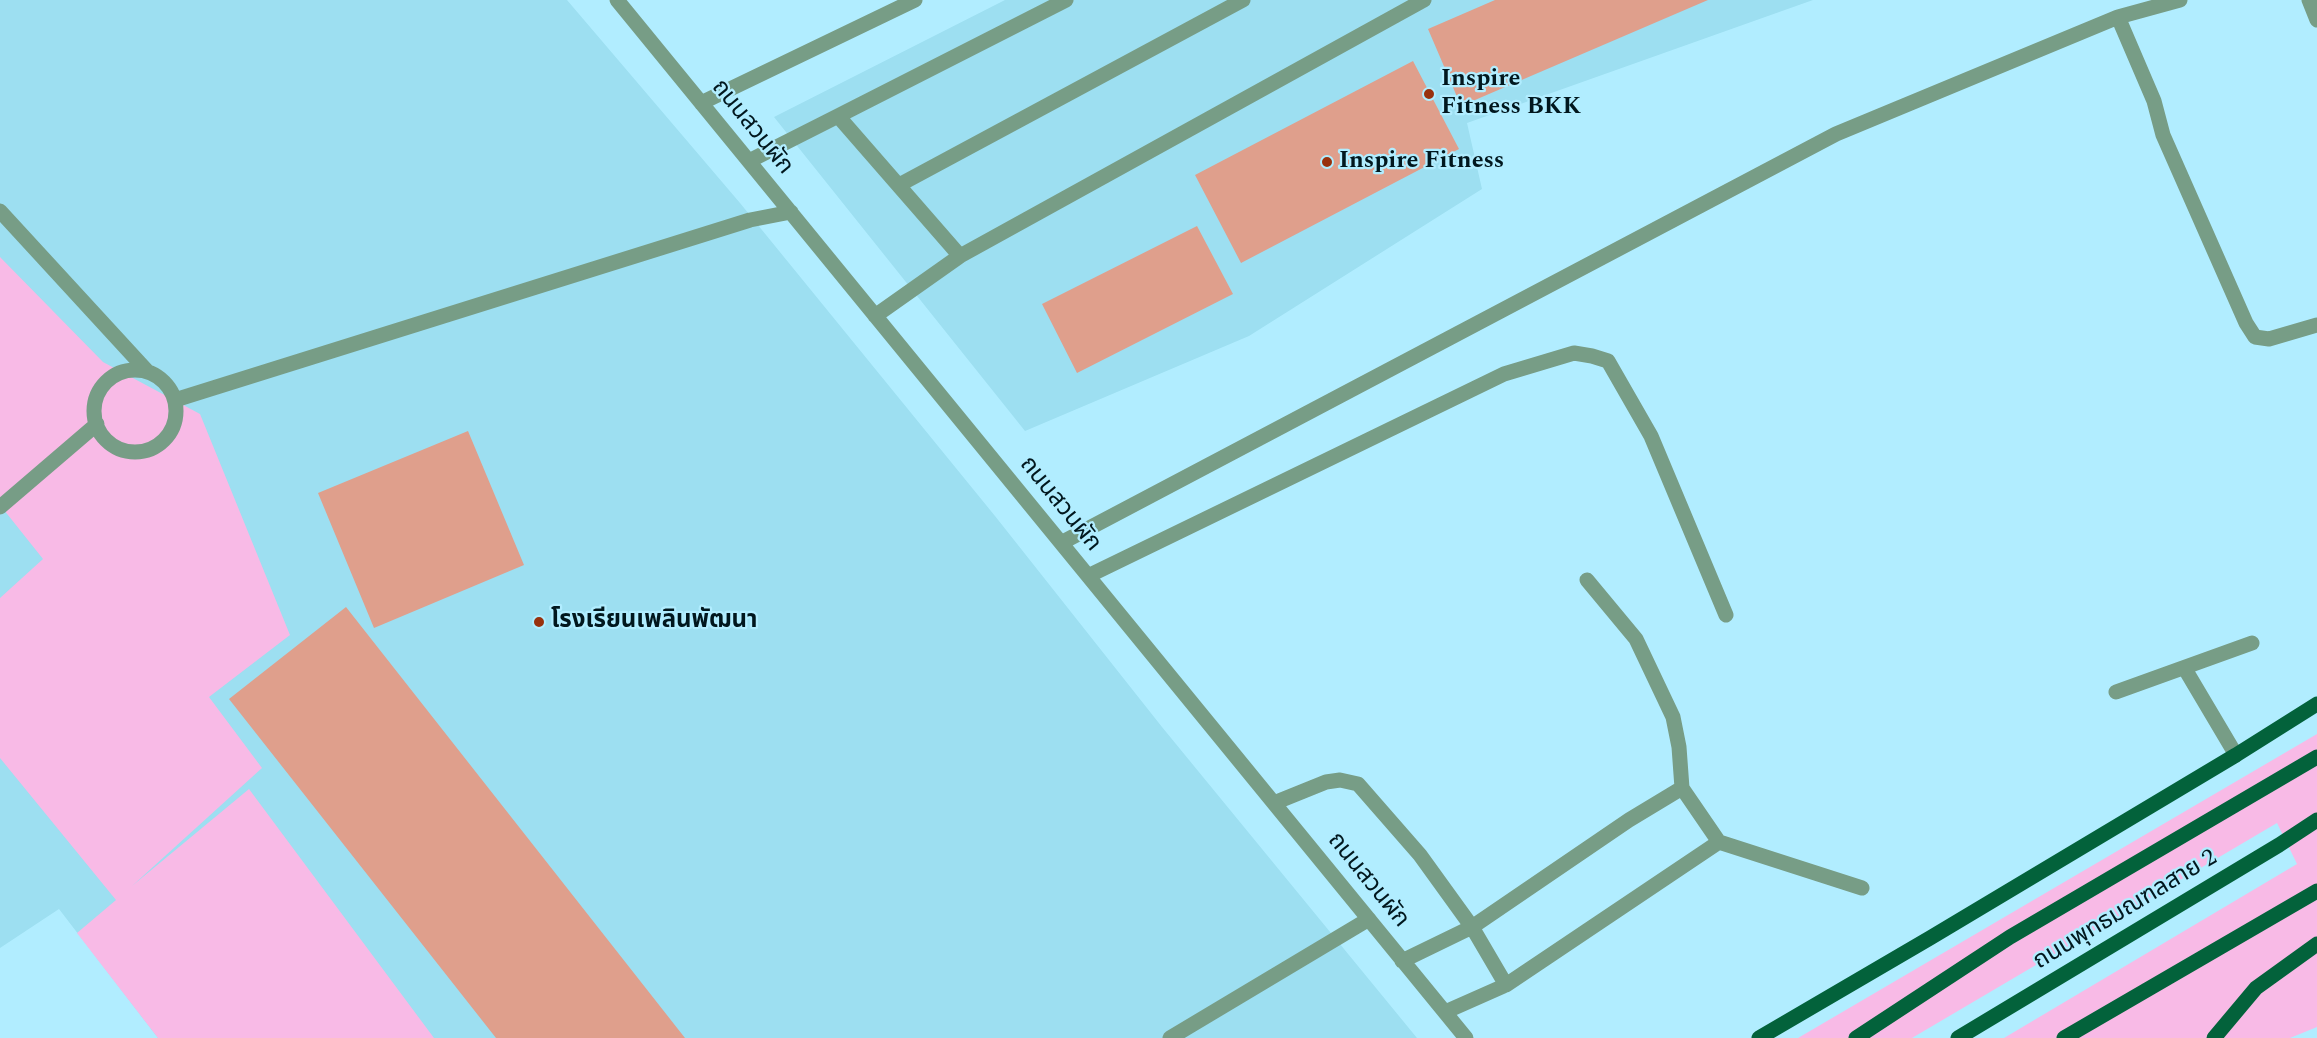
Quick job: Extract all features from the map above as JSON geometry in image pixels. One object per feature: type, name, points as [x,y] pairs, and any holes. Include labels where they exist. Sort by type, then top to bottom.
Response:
[{"type":"main road","points":[[1759,1038],[2317,704]]},
{"type":"main road","points":[[1856,1038],[2010,937],[2317,757]]},
{"type":"main road","name":"ถนนพุทธมณฑลสาย 2","points":[[1958,1038],[2317,820]]},
{"type":"main road","points":[[2064,1038],[2317,891]]},
{"type":"main road","points":[[2214,1038],[2256,988],[2317,944]]},
{"type":"street","name":"ถนนสวนผัก","points":[[617,0],[1466,1038]]},
{"type":"street","points":[[701,103],[915,0]]},
{"type":"street","points":[[749,161],[1066,0]]},
{"type":"street","points":[[899,185],[1243,0]]},
{"type":"street","points":[[875,316],[960,256],[1422,0]]},
{"type":"street","points":[[1061,543],[1836,134],[2118,17],[2180,0]]},
{"type":"street","points":[[2308,0],[2317,20]]},
{"type":"street","points":[[2118,17],[2154,101],[2163,135],[2246,323],[2255,337],[2269,339],[2317,325]]},
{"type":"street","points":[[838,116],[960,256]]},
{"type":"street","points":[[0,211],[148,372]]},
{"type":"street","points":[[175,400],[750,220],[791,212]]},
{"type":"street","points":[[1088,576],[1504,374],[1574,353],[1608,361],[1651,436],[1726,615]]},
{"type":"street","points":[[135,370],[148,372],[160,378],[169,388],[175,400],[176,415],[172,428],[164,440],[153,448],[140,452],[126,451],[113,446],[103,436],[97,424],[95,411],[97,399],[102,387],[111,378],[123,372],[135,370]]},
{"type":"street","points":[[0,507],[97,424]]},
{"type":"street","points":[[1587,580],[1636,639],[1673,717],[1679,747],[1682,788],[1719,842],[1862,888]]},
{"type":"street","points":[[2116,692],[2252,643]]},
{"type":"street","points":[[2185,669],[2235,755]]},
{"type":"street","points":[[1274,803],[1326,782],[1340,780],[1358,784],[1420,855],[1472,927],[1506,985]]},
{"type":"street","points":[[1402,961],[1472,927],[1629,820],[1682,788]]},
{"type":"street","points":[[1444,1012],[1506,985],[1719,842]]},
{"type":"street","points":[[1170,1038],[1369,919]]},
{"type":"shaded area","name":"โรงเรียนเพลินพัฒนา","points":[[0,0],[567,0],[740,203],[995,516],[1162,727],[1417,1038],[158,1038],[59,909],[0,948]]},
{"type":"shaded area","points":[[1005,0],[1813,0],[1467,123],[1482,189],[1249,336],[1025,431],[774,117]]},
{"type":"shaded area","points":[[0,257],[103,362],[200,414],[290,635],[209,697],[262,768],[132,886],[249,789],[434,1038],[158,1038],[77,933],[116,900],[0,758],[0,598],[43,559],[0,505]]},
{"type":"shaded area","points":[[2317,734],[2317,1027],[2290,1038],[2004,1038],[2297,864],[2277,823],[1912,1038],[1798,1038]]},
{"type":"building","points":[[1495,0],[1708,0],[1461,106],[1428,29]]},
{"type":"building","name":"Inspire Fitness","points":[[1413,61],[1459,149],[1241,263],[1195,175]]},
{"type":"building","points":[[1197,226],[1233,294],[1077,373],[1042,304]]},
{"type":"building","points":[[468,431],[524,565],[374,628],[318,493]]},
{"type":"building","points":[[346,607],[685,1038],[496,1038],[229,699]]},
{"type":"place","name":"Inspire Fitness BKK","points":[[1429,94]]},
{"type":"place","name":"Inspire Fitness","points":[[1327,162]]},
{"type":"place","name":"โรงเรียนเพลินพัฒนา","points":[[539,622]]}]
